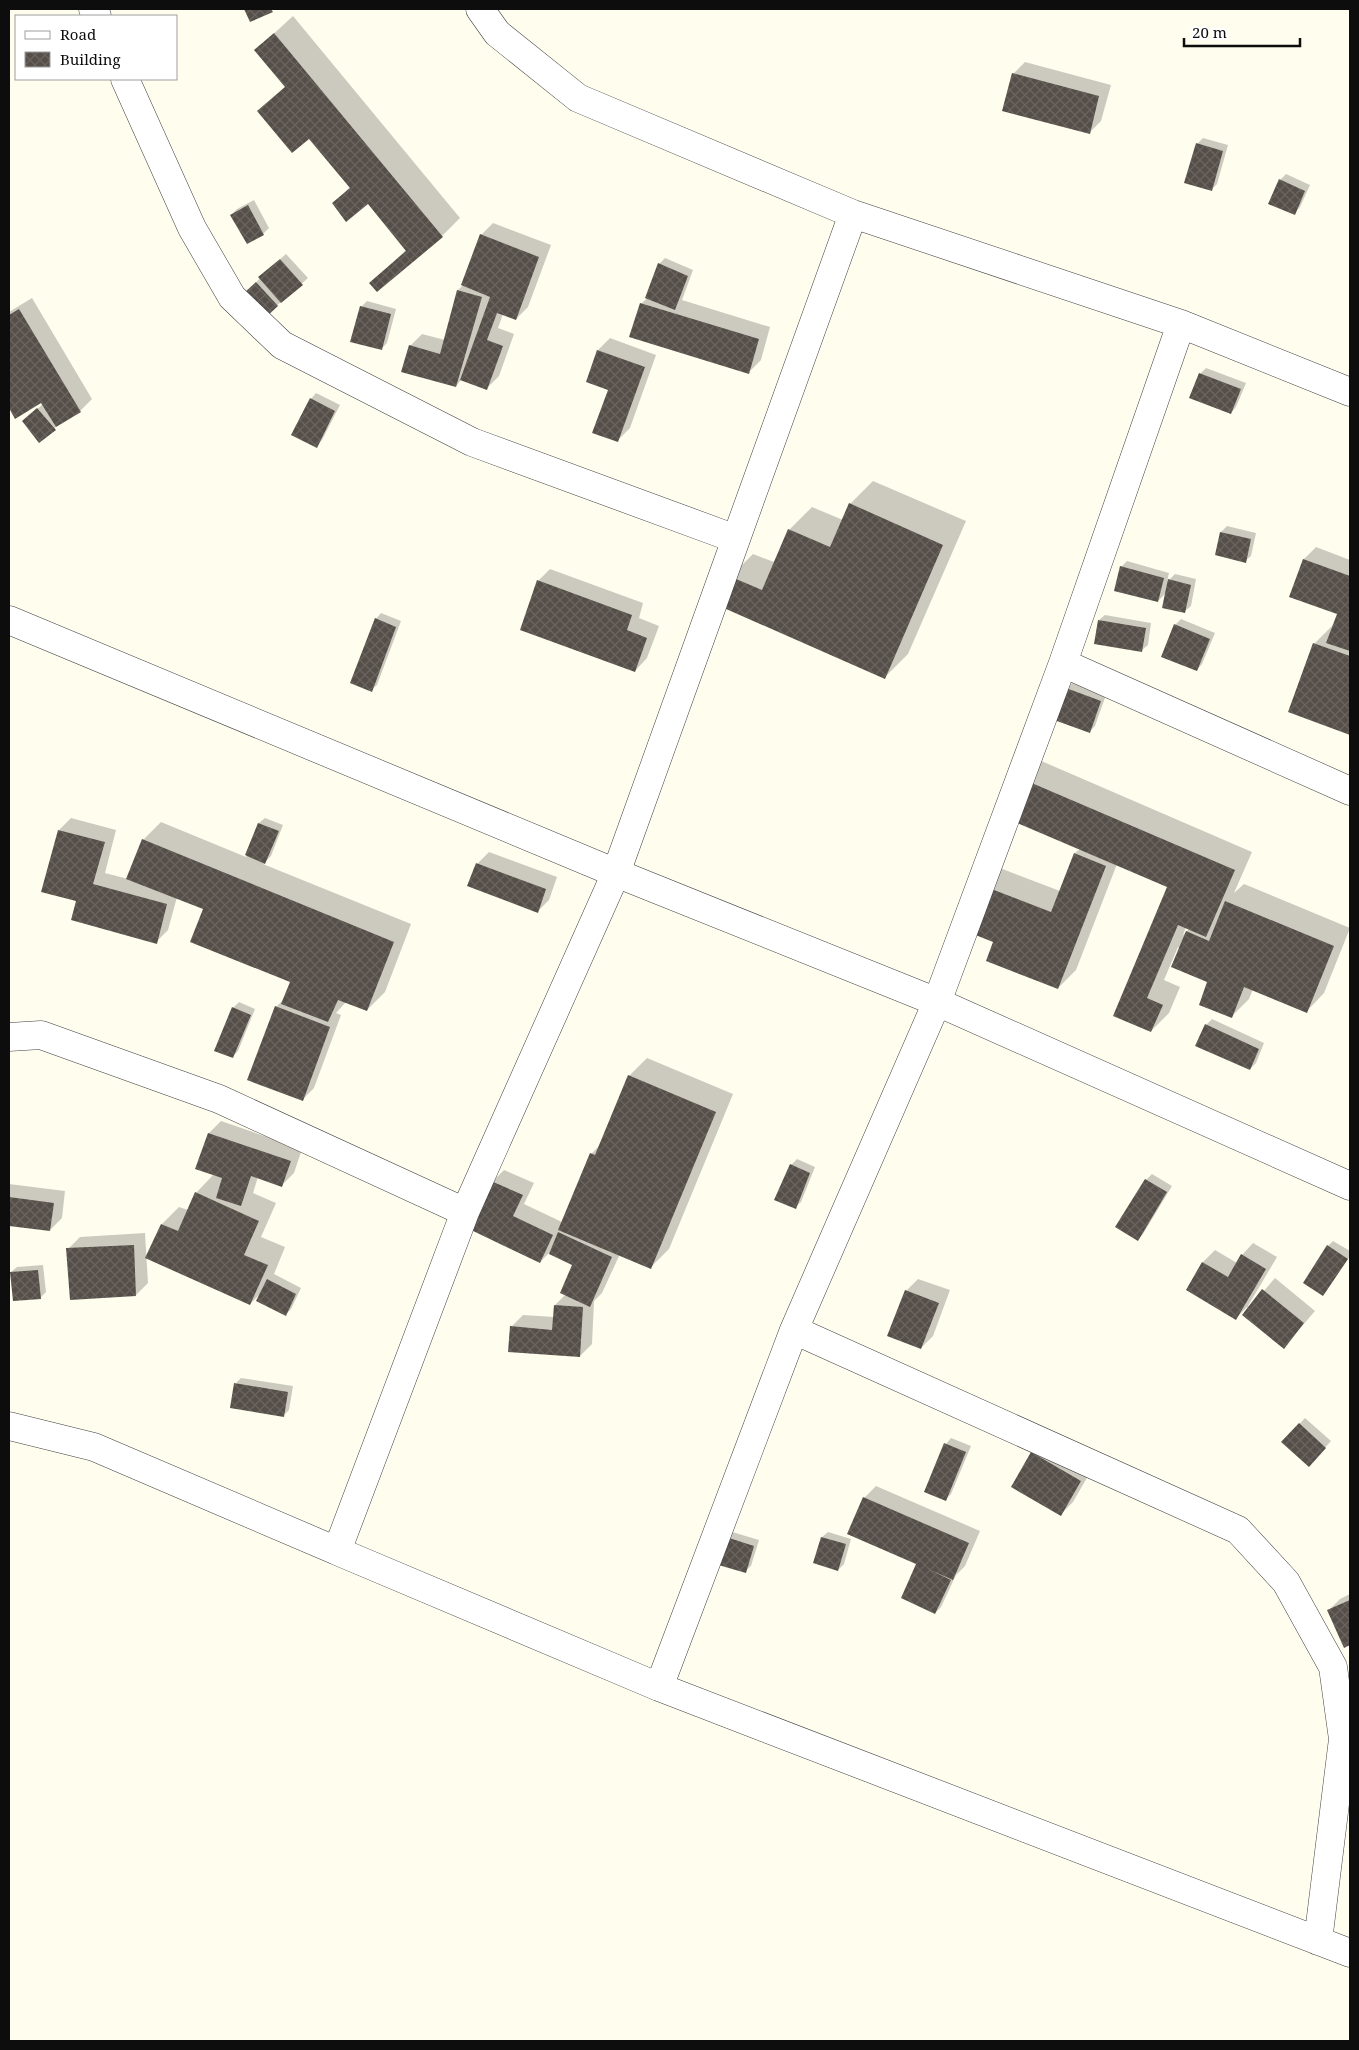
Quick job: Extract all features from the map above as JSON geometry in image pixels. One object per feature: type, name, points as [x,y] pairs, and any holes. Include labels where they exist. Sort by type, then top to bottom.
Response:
[{"type":"street","points":[[480,9],[497,33],[578,98],[853,214],[1181,324],[1350,392]]},
{"type":"street","points":[[124,80],[192,228],[217,272],[232,297],[282,345],[472,442],[736,539]]},
{"type":"street","points":[[337,1551],[465,1212],[616,874],[853,214]]},
{"type":"street","points":[[659,1687],[794,1330],[937,1002],[1064,663],[1181,324]]},
{"type":"street","points":[[9,620],[616,874],[937,1002],[1350,1186]]},
{"type":"street","points":[[1064,663],[1350,791]]},
{"type":"street","points":[[9,1037],[41,1035],[218,1099],[465,1212]]},
{"type":"street","points":[[794,1330],[1238,1530],[1286,1582],[1333,1667],[1343,1739],[1318,1941]]},
{"type":"street","points":[[9,1426],[94,1447],[659,1687],[1350,1953]]},
{"type":"building","points":[[244,9],[271,9],[273,12],[250,22]]},
{"type":"building","points":[[274,33],[443,237],[377,292],[369,283],[406,251],[368,204],[346,222],[332,203],[350,188],[309,139],[292,153],[257,111],[285,87],[254,50]]},
{"type":"building","points":[[1012,73],[1099,96],[1090,134],[1002,111]]},
{"type":"building","points":[[1196,143],[1223,151],[1212,191],[1184,183]]},
{"type":"building","points":[[1279,179],[1305,191],[1295,215],[1268,204]]},
{"type":"building","points":[[248,205],[264,235],[247,244],[230,215]]},
{"type":"building","points":[[480,234],[539,257],[516,320],[497,313],[487,340],[503,346],[487,390],[460,380],[490,297],[461,285]]},
{"type":"building","points":[[280,259],[303,285],[281,303],[258,277]]},
{"type":"building","points":[[658,263],[688,276],[675,310],[645,298]]},
{"type":"building","points":[[256,282],[278,306],[265,318],[243,294]]},
{"type":"building","points":[[457,290],[482,297],[456,387],[401,372],[409,345],[440,354]]},
{"type":"building","points":[[640,303],[759,339],[749,374],[629,337]]},
{"type":"building","points":[[360,306],[391,314],[382,350],[350,342]]},
{"type":"building","points":[[19,309],[81,412],[56,427],[41,403],[15,419],[9,408],[9,315]]},
{"type":"building","points":[[597,350],[645,367],[618,442],[592,433],[608,390],[586,382]]},
{"type":"building","points":[[1199,373],[1241,389],[1231,414],[1189,398]]},
{"type":"building","points":[[310,398],[335,411],[317,448],[291,435]]},
{"type":"building","points":[[37,408],[56,430],[39,443],[22,421]]},
{"type":"building","points":[[849,503],[943,545],[885,679],[717,605],[729,576],[762,590],[788,529],[830,547]]},
{"type":"building","points":[[1220,532],[1251,539],[1246,563],[1215,555]]},
{"type":"building","points":[[1303,559],[1350,576],[1350,651],[1326,643],[1337,614],[1289,597]]},
{"type":"building","points":[[1120,566],[1164,578],[1158,602],[1114,591]]},
{"type":"building","points":[[1168,579],[1191,585],[1185,613],[1162,608]]},
{"type":"building","points":[[537,580],[632,615],[627,630],[647,638],[635,672],[520,630]]},
{"type":"building","points":[[375,618],[396,627],[372,692],[350,683]]},
{"type":"building","points":[[1098,620],[1146,628],[1142,652],[1094,644]]},
{"type":"building","points":[[1174,624],[1210,639],[1197,671],[1161,657]]},
{"type":"building","points":[[1313,643],[1350,656],[1350,735],[1288,712]]},
{"type":"building","points":[[1066,688],[1101,701],[1090,733],[1054,720]]},
{"type":"building","points":[[1020,778],[1235,870],[1206,937],[1178,925],[1147,998],[1163,1005],[1151,1032],[1113,1016],[1167,887],[1003,817]]},
{"type":"building","points":[[258,823],[279,831],[265,864],[245,855]]},
{"type":"building","points":[[58,830],[105,842],[93,884],[167,904],[157,944],[71,920],[76,901],[41,892]]},
{"type":"building","points":[[142,839],[394,942],[367,1011],[338,1000],[328,1022],[281,1004],[290,982],[190,942],[203,909],[126,879]]},
{"type":"building","points":[[1074,853],[1106,866],[1058,989],[986,961],[993,942],[963,930],[981,885],[1051,912]]},
{"type":"building","points":[[476,863],[546,889],[538,913],[467,886]]},
{"type":"building","points":[[1225,901],[1334,946],[1307,1013],[1244,987],[1232,1018],[1199,1005],[1207,982],[1171,967],[1186,931],[1209,941]]},
{"type":"building","points":[[275,1006],[330,1027],[303,1101],[247,1080]]},
{"type":"building","points":[[232,1007],[251,1015],[233,1058],[214,1051]]},
{"type":"building","points":[[1205,1024],[1259,1049],[1250,1070],[1195,1046]]},
{"type":"building","points":[[628,1075],[716,1112],[651,1269],[558,1230],[590,1153],[595,1155]]},
{"type":"building","points":[[208,1133],[291,1161],[282,1187],[251,1176],[241,1206],[216,1198],[222,1178],[195,1169]]},
{"type":"building","points":[[790,1164],[810,1173],[796,1209],[774,1200]]},
{"type":"building","points":[[1145,1179],[1167,1192],[1138,1241],[1115,1227]]},
{"type":"building","points":[[491,1181],[523,1195],[513,1216],[553,1235],[540,1263],[469,1229]]},
{"type":"building","points":[[195,1192],[259,1221],[244,1255],[268,1265],[250,1305],[145,1258],[161,1224],[178,1231]]},
{"type":"building","points":[[9,1197],[54,1203],[50,1231],[9,1226]]},
{"type":"building","points":[[558,1232],[612,1257],[590,1307],[560,1293],[572,1265],[549,1254]]},
{"type":"building","points":[[134,1245],[136,1296],[70,1300],[66,1248]]},
{"type":"building","points":[[1327,1245],[1348,1259],[1323,1296],[1303,1283]]},
{"type":"building","points":[[1241,1254],[1266,1269],[1236,1320],[1186,1290],[1202,1262],[1228,1277]]},
{"type":"building","points":[[38,1270],[41,1299],[13,1301],[10,1272]]},
{"type":"building","points":[[267,1279],[296,1294],[286,1316],[256,1301]]},
{"type":"building","points":[[1262,1289],[1304,1323],[1284,1349],[1242,1315]]},
{"type":"building","points":[[905,1290],[939,1303],[921,1349],[887,1336]]},
{"type":"building","points":[[554,1305],[583,1307],[580,1357],[508,1352],[510,1326],[552,1330]]},
{"type":"building","points":[[234,1383],[288,1392],[284,1417],[230,1408]]},
{"type":"building","points":[[1299,1423],[1326,1448],[1309,1467],[1281,1442]]},
{"type":"building","points":[[944,1443],[966,1452],[946,1501],[924,1492]]},
{"type":"building","points":[[1031,1452],[1081,1481],[1061,1516],[1011,1487]]},
{"type":"building","points":[[863,1497],[969,1543],[953,1580],[928,1569],[951,1580],[935,1614],[901,1598],[916,1564],[847,1534]]},
{"type":"building","points":[[723,1536],[754,1546],[746,1573],[715,1564]]},
{"type":"building","points":[[821,1537],[846,1544],[838,1571],[813,1563]]},
{"type":"building","points":[[1350,1600],[1350,1645],[1344,1648],[1327,1610]]}]
